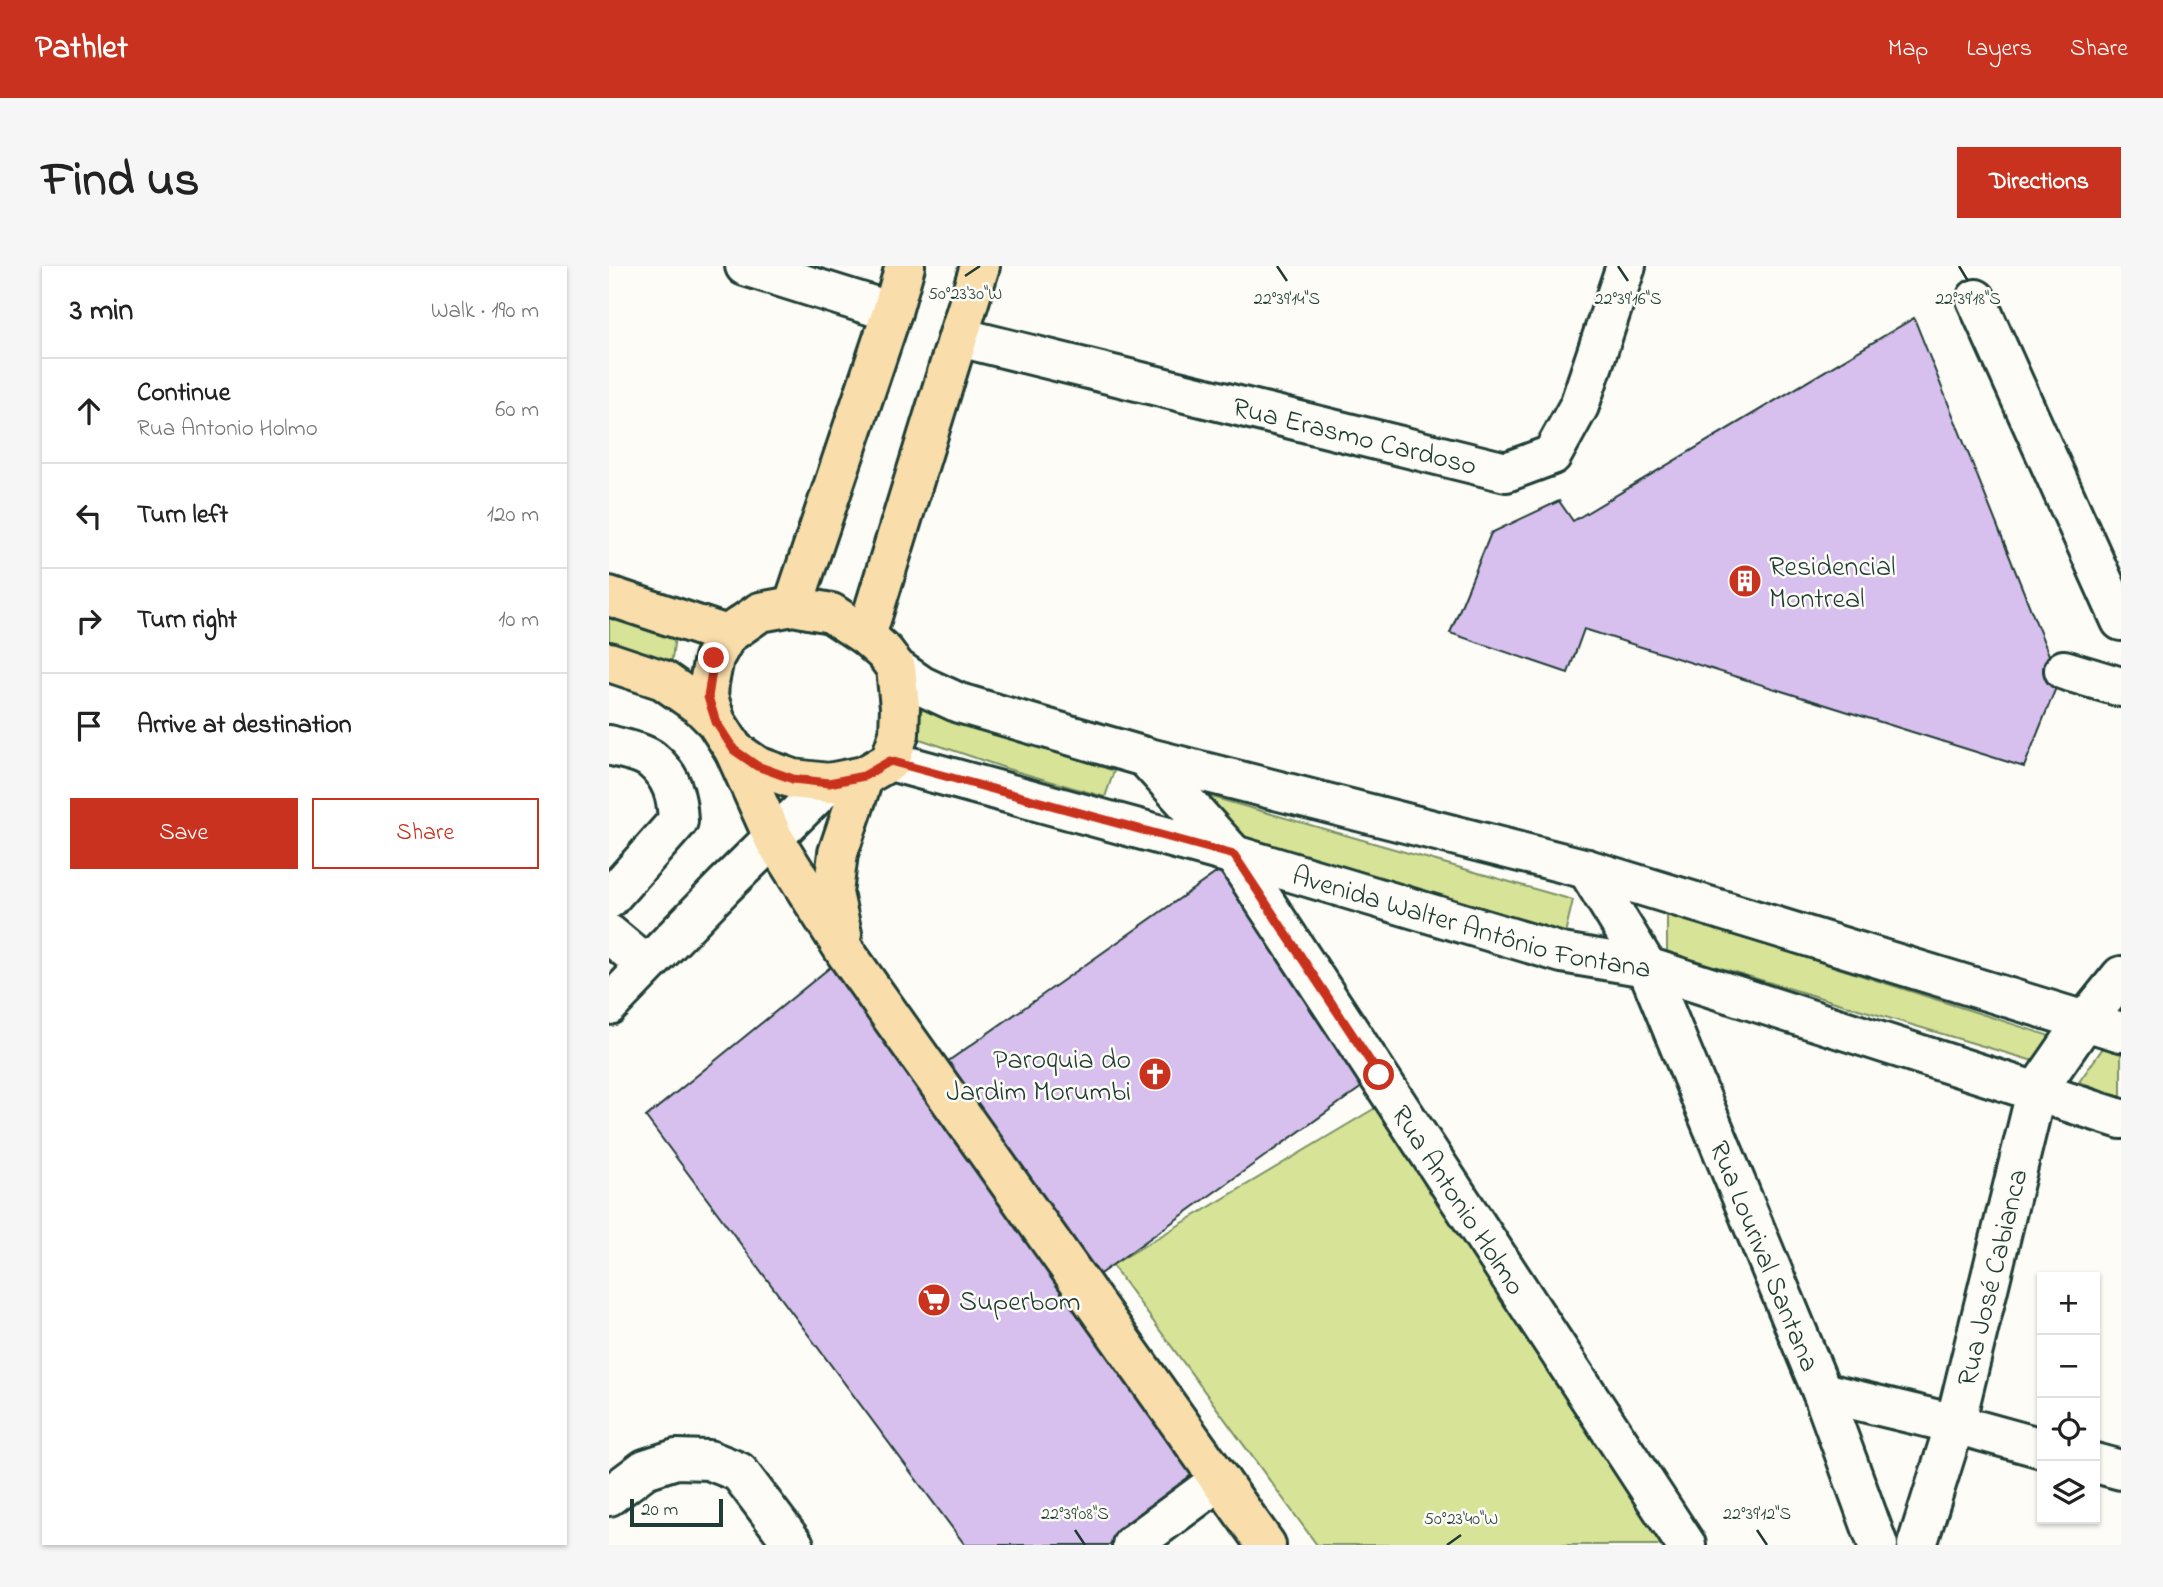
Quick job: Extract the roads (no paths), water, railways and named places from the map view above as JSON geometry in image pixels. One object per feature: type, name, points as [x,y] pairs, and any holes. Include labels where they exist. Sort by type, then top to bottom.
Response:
[{"type":"main road","points":[[793,606],[905,266]]},
{"type":"main road","points":[[866,636],[980,266]]},
{"type":"main road","points":[[609,596],[727,635]]},
{"type":"main road","points":[[846,954],[833,893],[838,853],[861,773],[899,734],[900,707],[896,668],[885,653],[866,636],[831,612],[793,606],[760,611],[727,635],[714,658],[708,697],[773,839],[846,954],[1266,1545]]},
{"type":"main road","name":"Avenida Walter Antônio Fontana","points":[[609,662],[663,680],[700,706],[725,736],[757,766],[793,779],[861,773]]},
{"type":"street","points":[[745,266],[892,312]]},
{"type":"street","name":"Rua Erasmo Cardoso","points":[[958,337],[1506,472],[1552,455],[1580,405],[1626,266]]},
{"type":"street","points":[[1976,299],[2121,621]]},
{"type":"street","points":[[896,668],[922,686],[959,703],[1145,757],[1587,869],[2121,1032]]},
{"type":"street","points":[[2064,670],[2121,687]]},
{"type":"street","points":[[609,899],[678,821],[677,797],[668,779],[650,759],[614,753]]},
{"type":"street","name":"Rua Antonio Holmo","points":[[1145,757],[1234,855],[1686,1545]]},
{"type":"street","points":[[609,1006],[646,965],[773,839],[861,773]]},
{"type":"street","name":"Avenida Walter Antônio Fontana","points":[[861,773],[1234,855],[1562,953],[1647,967],[2121,1119]]},
{"type":"street","name":"Rua Lourival Santana","points":[[1587,869],[1647,967],[1822,1392],[1878,1545]]},
{"type":"street","points":[[609,934],[646,965]]},
{"type":"street","name":"Rua José Cabianca","points":[[1917,1545],[1955,1424],[2036,1092],[2085,1021],[2121,976]]},
{"type":"street","points":[[1822,1392],[2037,1447]]},
{"type":"street","points":[[609,1496],[645,1469],[676,1459],[709,1460],[739,1472],[794,1545]]},
{"type":"street","points":[[2100,1464],[2121,1470]]},
{"type":"street","points":[[1132,1545],[1220,1480]]},
{"type":"place","name":"Residencial Montreal","points":[[1745,581]]},
{"type":"place","name":"Paroquia do Jardim Morumbi","points":[[1155,1074]]},
{"type":"place","name":"Superbom","points":[[934,1300]]}]
